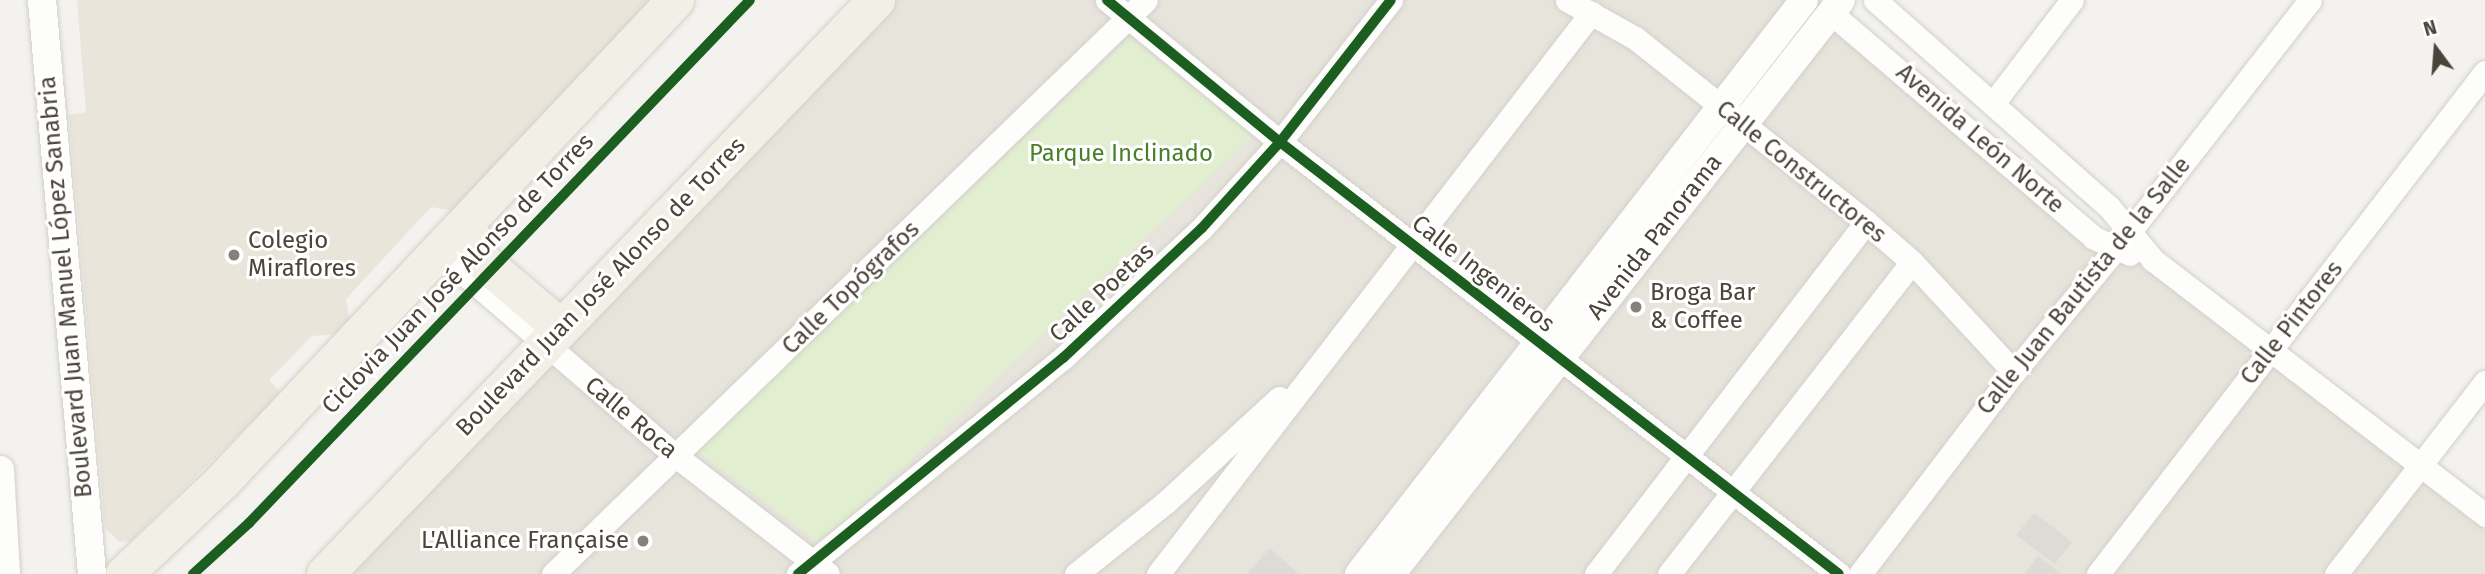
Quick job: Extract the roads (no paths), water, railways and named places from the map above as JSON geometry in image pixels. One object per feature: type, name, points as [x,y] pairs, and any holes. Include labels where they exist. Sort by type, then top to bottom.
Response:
[{"type":"main road","points":[[124,574],[222,481],[467,225],[675,0]]},
{"type":"main road","name":"Boulevard Juan José Alonso de Torres","points":[[325,574],[876,0]]},
{"type":"main road","points":[[467,225],[480,259],[553,337]]},
{"type":"street","name":"Boulevard Juan Manuel López Sanabria","points":[[42,0],[92,574]]},
{"type":"street","name":"Calle Ingenieros","points":[[1107,0],[1280,142],[1839,574]]},
{"type":"street","name":"Calle Topógrafos","points":[[553,574],[1130,19],[1146,0]]},
{"type":"street","name":"Calle Poetas","points":[[813,570],[1063,358],[1202,228],[1280,142],[1391,0]]},
{"type":"street","name":"Calle Constructores","points":[[1567,0],[1634,38],[1866,222],[1912,261],[2014,372]]},
{"type":"street","name":"Avenida Panorama","points":[[1732,116],[1804,0]]},
{"type":"street","name":"Avenida León Norte","points":[[1875,0],[1994,102],[2131,230],[2153,260],[2485,515]]},
{"type":"street","points":[[1994,102],[2072,0]]},
{"type":"street","name":"Calle Juan Bautista de la Salle","points":[[1860,574],[2014,372],[2131,230],[2310,0]]},
{"type":"street","name":"Avenida Panorama","points":[[1391,574],[1549,352],[1732,116],[1829,4]]},
{"type":"street","name":"Avenida León Norte","points":[[1829,4],[2114,251],[2153,260]]},
{"type":"street","points":[[1158,574],[1320,360],[1415,246],[1591,13]]},
{"type":"street","name":"Calle Pintores","points":[[2098,574],[2485,72]]},
{"type":"street","points":[[1596,574],[1866,222]]},
{"type":"street","name":"Calle Roca","points":[[440,253],[553,337],[676,456],[813,570]]},
{"type":"street","points":[[1669,574],[1912,261]]},
{"type":"street","name":"Avenida Panorama","points":[[1359,574],[1549,352]]},
{"type":"street","points":[[1076,574],[1201,471],[1320,360]]},
{"type":"street","points":[[2336,574],[2485,382]]},
{"type":"street","points":[[0,470],[6,574]]},
{"type":"place","name":"Colegio Miraflores","points":[[234,255]]},
{"type":"place","name":"Broga Bar & Coffee","points":[[1636,307]]},
{"type":"place","name":"L'Alliance Française","points":[[643,541]]},
{"type":"park label","name":"Parque Inclinado","points":[[1121,154]]}]
